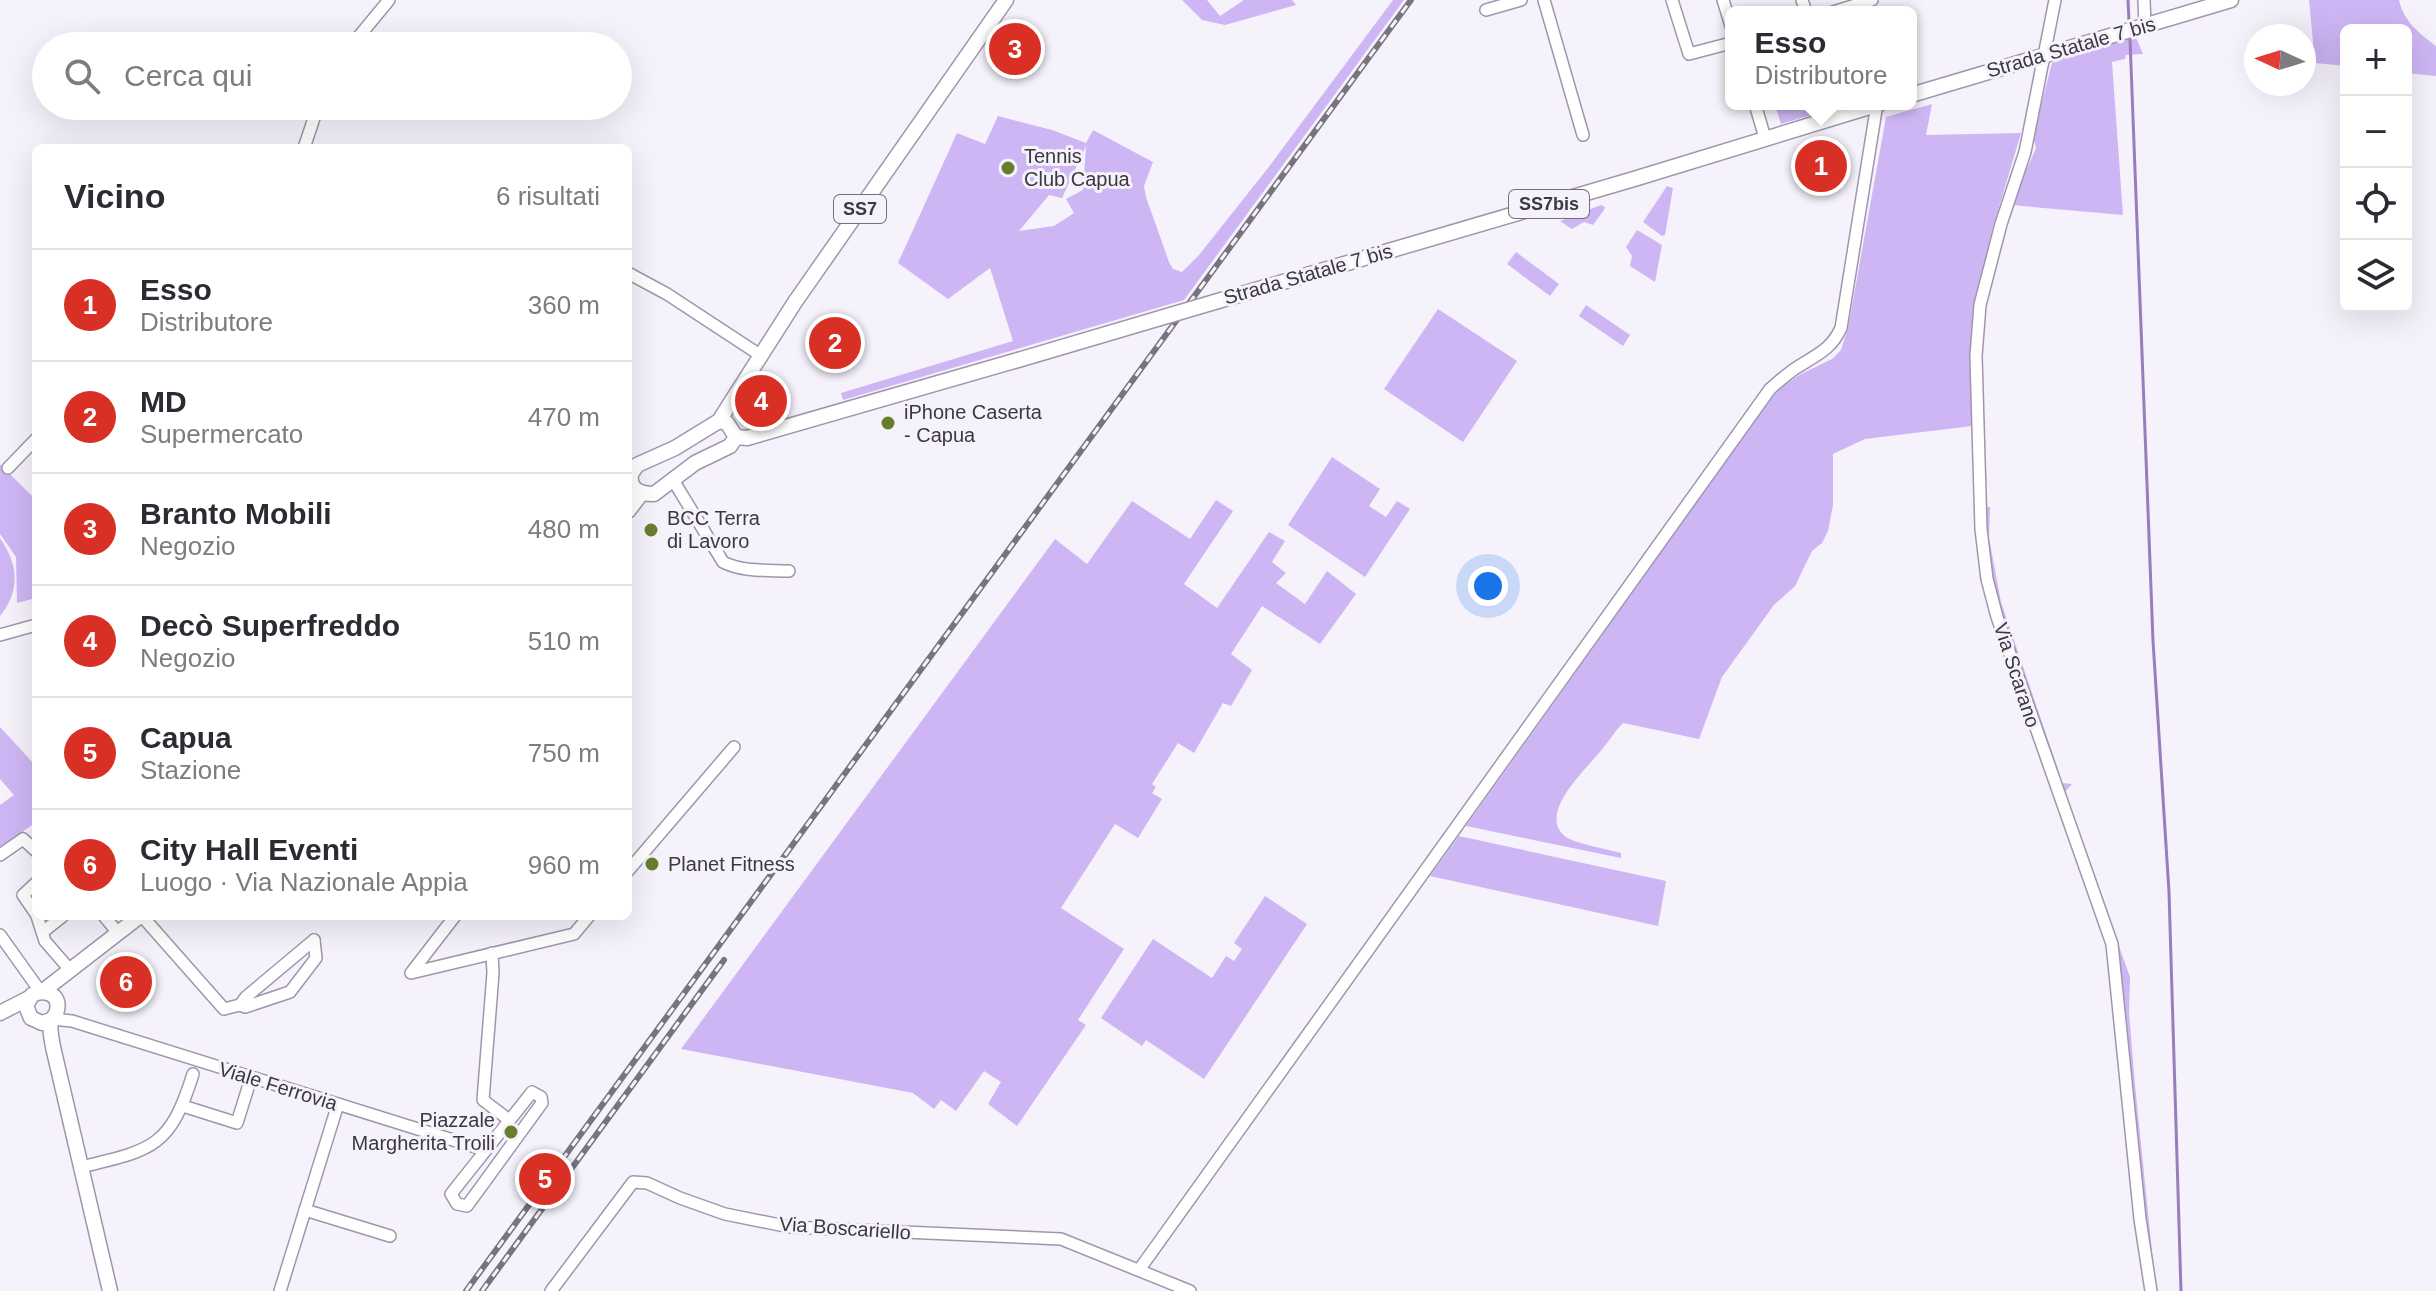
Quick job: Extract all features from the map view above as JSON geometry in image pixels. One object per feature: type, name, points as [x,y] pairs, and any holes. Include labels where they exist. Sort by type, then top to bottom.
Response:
[{"type":"main road","name":"Strada Statale 7 bis","points":[[1917,93],[2231,0]]},
{"type":"main road","name":"SS7","points":[[632,469],[719,421],[760,355],[1005,1]]},
{"type":"main road","name":"Strada Statale 7 bis","points":[[736,437],[747,438],[1018,360],[1858,110]]},
{"type":"main road","points":[[632,506],[642,493],[654,494],[695,463],[730,446],[736,437],[727,423],[719,421]]},
{"type":"main road","name":"SS7","points":[[632,485],[642,493]]},
{"type":"main road","points":[[0,1013],[69,972],[136,920]]},
{"type":"main road","points":[[48,1015],[69,972]]},
{"type":"main road","points":[[37,993],[27,1011],[48,1015]]},
{"type":"main road","points":[[37,993],[51,994],[48,1015],[53,1047],[110,1291]]},
{"type":"main road","points":[[0,1019],[48,1015]]},
{"type":"street","points":[[363,32],[389,0]]},
{"type":"street","points":[[1005,1],[1019,0]]},
{"type":"street","points":[[1486,10],[1521,0]]},
{"type":"street","points":[[1544,0],[1583,135]]},
{"type":"street","points":[[1672,0],[1689,54],[1725,45]]},
{"type":"street","points":[[1852,6],[1872,0]]},
{"type":"street","name":"Via Scarano","points":[[2055,0],[2025,152],[2001,224],[1980,305],[1976,356],[1981,529],[1987,579],[1997,617],[2112,944],[2132,1115],[2140,1219],[2151,1291]]},
{"type":"street","points":[[2144,0],[2145,26]]},
{"type":"street","points":[[1757,110],[1765,138]]},
{"type":"street","points":[[1139,1270],[1770,389],[1794,369],[1825,352],[1835,341],[1841,328],[1877,110]]},
{"type":"street","points":[[305,144],[313,120]]},
{"type":"street","points":[[632,275],[667,294],[760,355]]},
{"type":"street","points":[[8,468],[32,448]]},
{"type":"street","points":[[673,480],[723,562],[747,569],[789,571]]},
{"type":"street","points":[[0,635],[32,626]]},
{"type":"street","points":[[632,866],[734,747]]},
{"type":"street","points":[[0,855],[23,839],[32,847]]},
{"type":"street","points":[[32,887],[23,895],[32,908]]},
{"type":"street","points":[[39,920],[45,941],[69,972]]},
{"type":"street","points":[[44,931],[58,920]]},
{"type":"street","points":[[107,920],[118,933]]},
{"type":"street","points":[[145,920],[224,1009],[240,1005],[245,1007],[290,992],[316,958],[314,940],[240,1005]]},
{"type":"street","points":[[452,920],[411,973],[574,934],[586,920]]},
{"type":"street","points":[[0,935],[37,993]]},
{"type":"street","points":[[492,953],[483,1100],[509,1120]]},
{"type":"street","name":"Viale Ferrovia","points":[[48,1015],[338,1104],[481,1155]]},
{"type":"street","points":[[81,1167],[142,1151],[160,1138],[174,1123],[183,1106],[193,1074]]},
{"type":"street","points":[[183,1106],[237,1123],[251,1078]]},
{"type":"street","points":[[532,1092],[541,1097],[542,1103],[467,1206],[457,1204],[451,1194],[509,1120],[532,1092]]},
{"type":"street","points":[[280,1291],[338,1104]]},
{"type":"street","points":[[500,1131],[511,1129],[512,1143]]},
{"type":"street","points":[[481,1155],[480,1170],[492,1171]]},
{"type":"street","name":"Via Boscariello","points":[[551,1291],[633,1182],[647,1183],[725,1214],[790,1227],[1061,1239],[1190,1291]]},
{"type":"street","points":[[305,1210],[390,1236]]},
{"type":"shaded area","points":[[1182,0],[1207,0],[1220,16],[1244,0],[1292,0],[1296,5],[1225,25],[1202,20]]},
{"type":"shaded area","points":[[1393,0],[1404,0],[1184,300],[843,400],[841,393],[1013,341],[990,268],[948,299],[898,263],[957,133],[985,144],[998,116],[1052,130],[1086,143],[1093,130],[1153,162],[1144,186],[1146,197],[1169,262],[1173,269],[1182,272],[1268,168]],"holes":[[[1086,146],[1083,190],[1066,199],[1074,213],[1054,226],[1019,231],[1049,195],[1062,198]]]},
{"type":"shaded area","points":[[2309,0],[2399,0],[2411,24],[2340,24],[2340,65],[2316,63],[2316,24],[2311,24]]},
{"type":"shaded area","points":[[2412,25],[2436,46],[2436,76],[2412,74]]},
{"type":"shaded area","points":[[2135,35],[2143,54],[2126,55],[2125,59],[2112,62],[2123,215],[2011,205],[2036,148],[2033,136],[2052,63]]},
{"type":"shaded area","points":[[1932,104],[1926,135],[2021,133],[1992,231],[1975,316],[1972,426],[1865,439],[1833,454],[1833,505],[1828,531],[1822,543],[1812,551],[1795,586],[1774,605],[1722,677],[1699,739],[1623,723],[1566,793],[1557,817],[1558,828],[1571,840],[1621,853],[1621,858],[1466,826],[1767,404],[1780,388],[1832,359],[1841,350],[1848,328],[1886,117]]},
{"type":"shaded area","points":[[1777,110],[1828,110],[1781,124]]},
{"type":"shaded area","points":[[1667,186],[1673,188],[1665,235],[1662,236],[1643,222]]},
{"type":"shaded area","points":[[1601,205],[1605,207],[1604,210],[1593,225],[1584,222],[1572,229],[1560,221]]},
{"type":"shaded area","points":[[1637,230],[1662,245],[1655,282],[1630,266],[1632,256],[1626,247]]},
{"type":"shaded area","points":[[1516,252],[1559,284],[1550,296],[1507,264]]},
{"type":"shaded area","points":[[1586,305],[1630,335],[1623,346],[1579,316]]},
{"type":"shaded area","points":[[1438,309],[1517,361],[1463,442],[1384,389]]},
{"type":"shaded area","points":[[1332,457],[1380,489],[1369,506],[1386,517],[1397,501],[1410,509],[1365,577],[1288,525]]},
{"type":"shaded area","points":[[0,464],[32,496],[32,599],[17,603],[16,557],[0,534]]},
{"type":"shaded area","points":[[1216,500],[1233,511],[1184,584],[1217,608],[1269,532],[1285,541],[1272,562],[1286,573],[1276,583],[1305,604],[1327,571],[1356,594],[1320,644],[1262,606],[1231,654],[1252,670],[1231,706],[1223,703],[1194,753],[1178,743],[1152,784],[1156,787],[1152,793],[1162,799],[1138,838],[1115,824],[1061,908],[1124,949],[1078,1020],[1086,1025],[1017,1126],[988,1104],[1001,1082],[984,1071],[956,1111],[941,1100],[934,1109],[913,1093],[681,1049],[1055,539],[1087,564],[1132,501],[1190,539]]},
{"type":"shaded area","points":[[1984,507],[1990,507],[1989,538],[2001,602],[2060,775],[2054,777],[1992,586]]},
{"type":"shaded area","points":[[0,538],[11,558],[15,577],[11,596],[0,616]]},
{"type":"shaded area","points":[[0,727],[32,762],[32,825],[0,848],[0,805],[14,795],[0,779]]},
{"type":"shaded area","points":[[2063,783],[2072,784],[2064,793],[2130,977],[2129,1012],[2135,1085],[2156,1291],[2142,1189],[2120,964],[2061,786]]},
{"type":"shaded area","points":[[1459,836],[1666,881],[1658,926],[1430,876]]},
{"type":"shaded area","points":[[1265,896],[1307,924],[1204,1079],[1146,1040],[1142,1046],[1101,1018],[1153,939],[1212,978],[1226,956],[1234,961],[1242,949],[1234,943]]},
{"type":"waterway","points":[[2128,0],[2129,21]]},
{"type":"waterway","points":[[2130,39],[2153,641],[2169,892],[2181,1291]]},
{"type":"railway","points":[[466,1291],[1411,0]]},
{"type":"railway","points":[[482,1291],[724,960]]},
{"type":"place","name":"Branto Mobili","points":[[1015,49]]},
{"type":"place","name":"Esso","points":[[1821,166]]},
{"type":"place","name":"Tennis Club Capua","points":[[1008,168]]},
{"type":"place","name":"MD","points":[[835,343]]},
{"type":"place","name":"Decò Superfreddo","points":[[761,401]]},
{"type":"place","name":"iPhone Caserta - Capua","points":[[888,423]]},
{"type":"place","name":"BCC Terra di Lavoro","points":[[651,530]]},
{"type":"place","name":"Planet Fitness","points":[[652,864]]},
{"type":"place","name":"City Hall Eventi","points":[[126,982]]},
{"type":"place","name":"Piazzale Margherita Troili","points":[[511,1132]]},
{"type":"place","name":"Capua","points":[[545,1179]]}]
